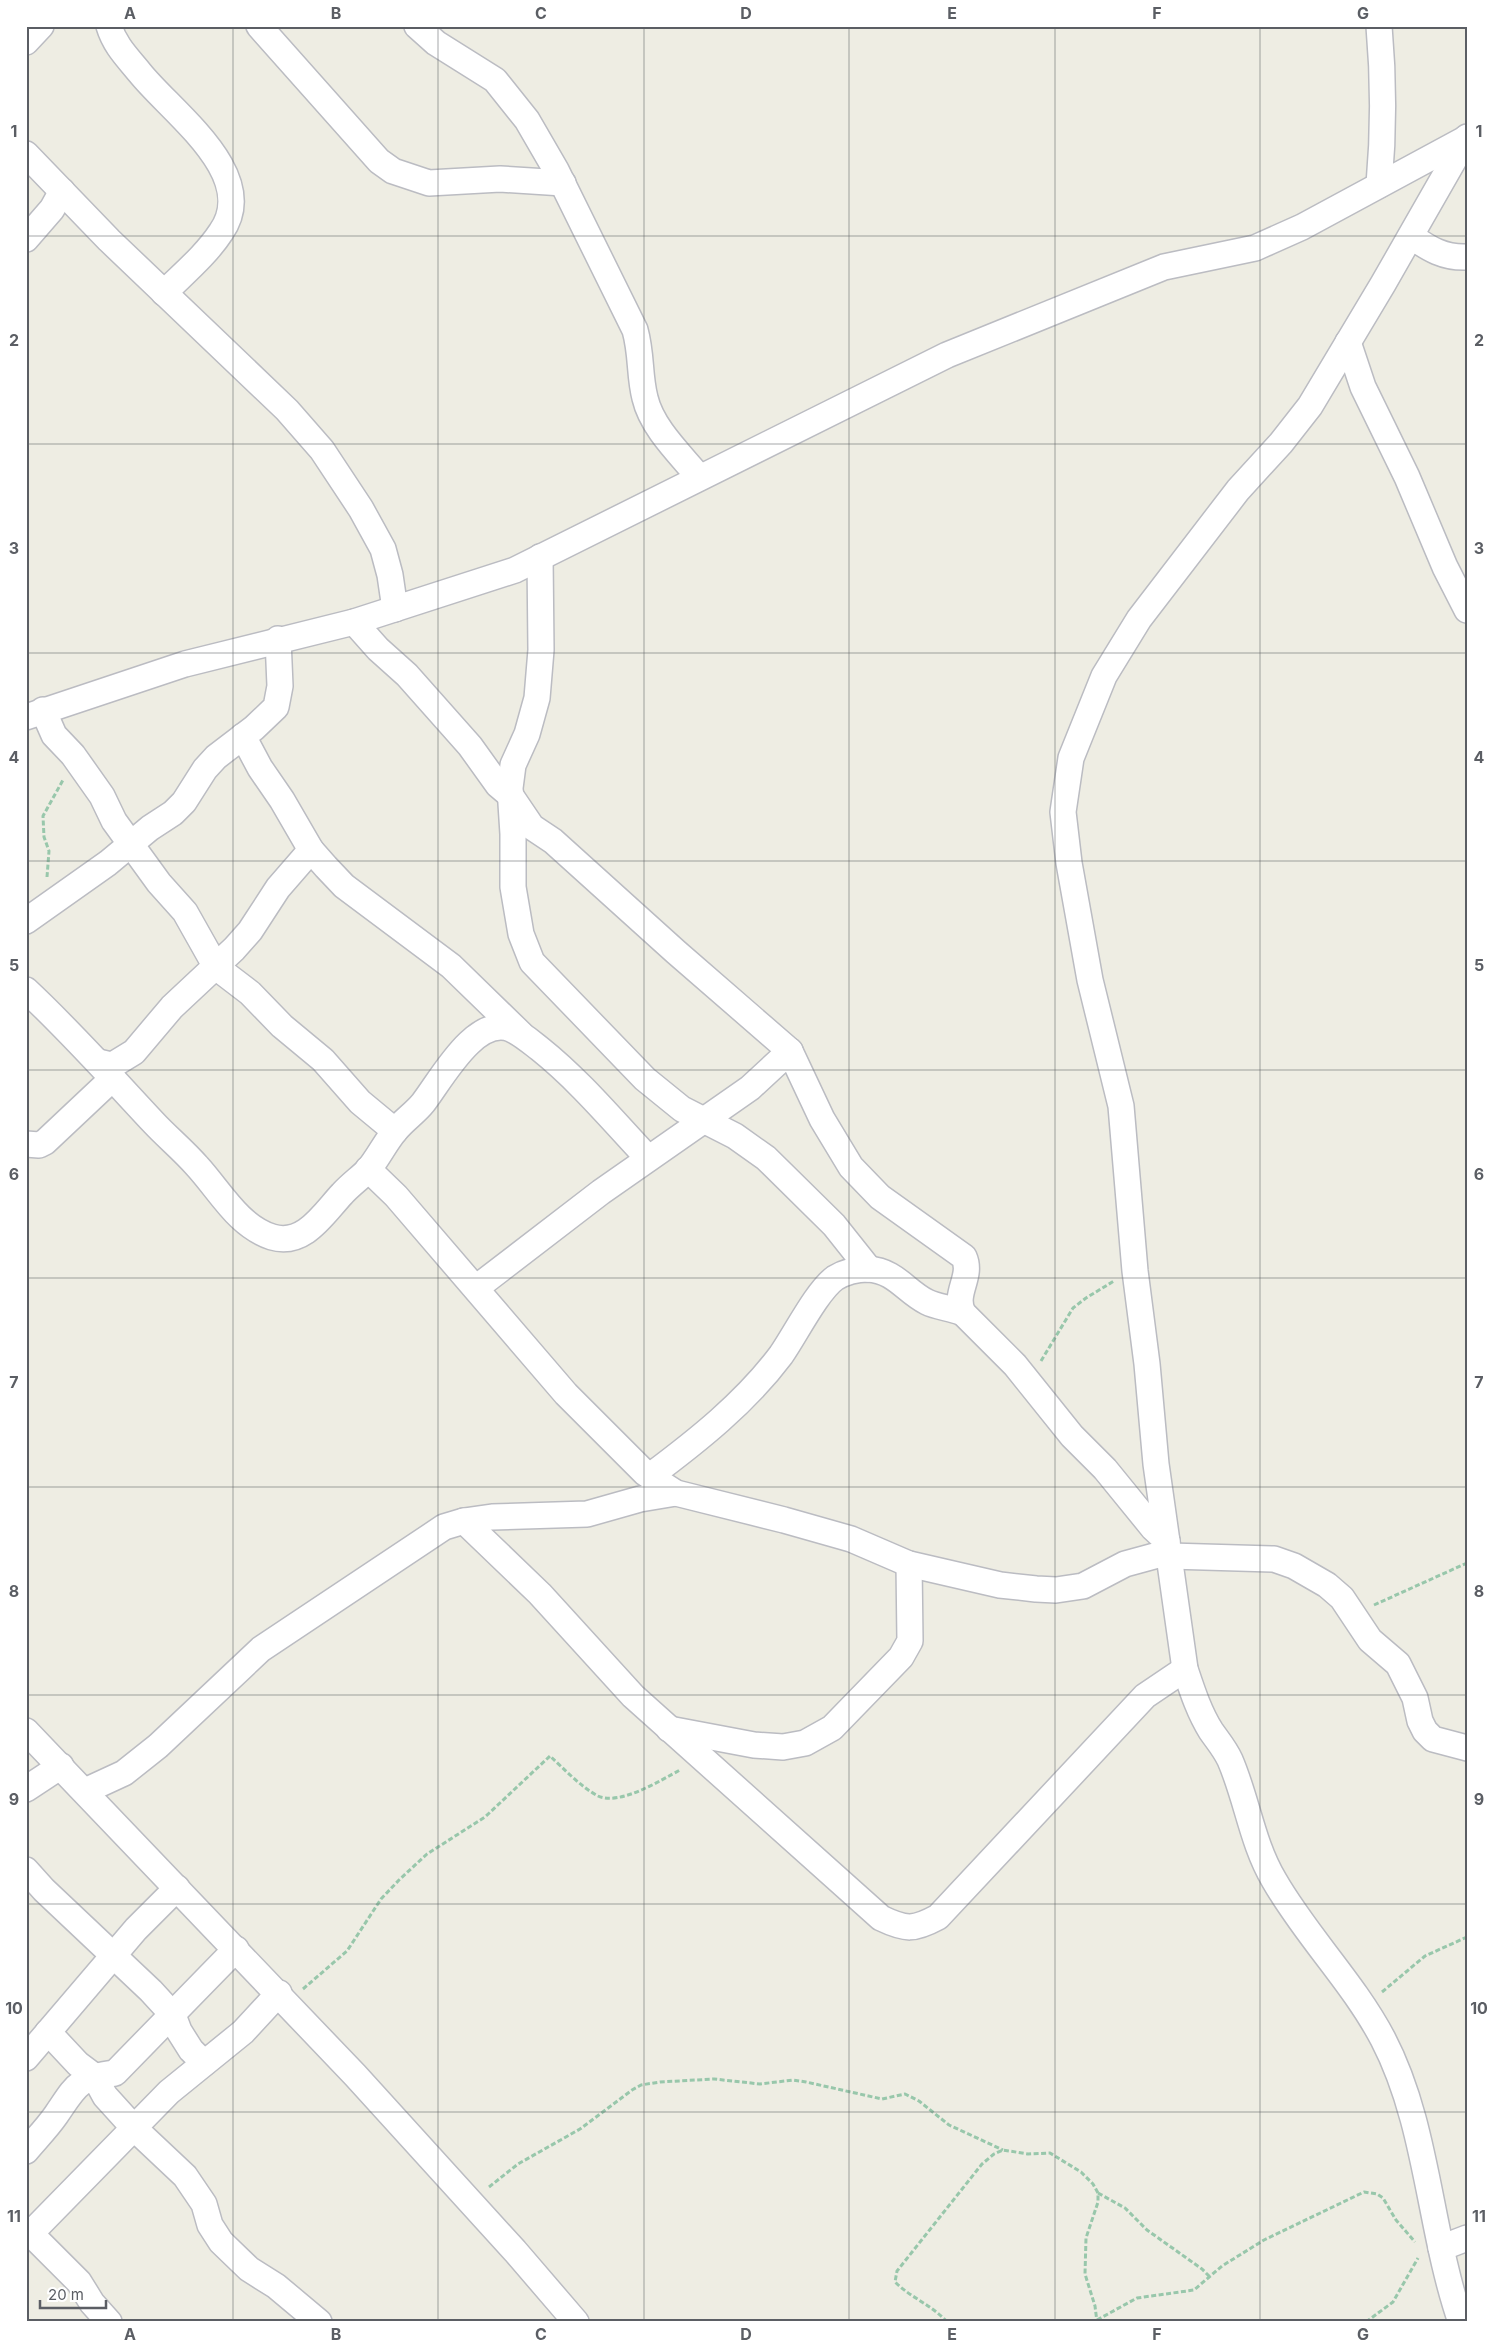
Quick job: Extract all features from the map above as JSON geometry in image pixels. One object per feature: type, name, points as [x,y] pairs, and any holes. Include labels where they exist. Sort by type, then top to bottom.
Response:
[{"type":"street","points":[[26,42],[41,26]]},
{"type":"street","points":[[110,26],[116,44],[215,156],[231,186],[230,213],[222,232],[164,294]]},
{"type":"street","points":[[259,26],[379,161],[393,170],[429,183],[500,179],[563,183]]},
{"type":"street","points":[[417,26],[436,42],[494,80],[527,120],[563,183],[635,330],[641,350],[641,380],[645,401],[669,442],[699,477]]},
{"type":"street","points":[[1379,26],[1384,80],[1383,138],[1379,186]]},
{"type":"street","points":[[395,1131],[360,1102],[323,1060],[282,1026],[250,993],[216,967],[185,912],[114,822],[102,796],[81,766],[34,713],[96,695],[185,664],[278,639],[354,622],[515,570],[947,355],[1164,267],[1255,248],[1302,227],[1466,138]]},
{"type":"street","points":[[1461,2322],[1432,2248],[1412,2110],[1383,2039],[1363,2005],[1274,1880],[1250,1823],[1230,1761],[1204,1717],[1192,1691],[1185,1669],[1156,1464],[1147,1364],[1135,1271],[1121,1106],[1107,1041],[1090,980],[1069,863],[1064,812],[1071,758],[1104,676],[1139,619],[1238,490],[1281,443],[1304,413],[1411,236],[1466,138]]},
{"type":"street","points":[[26,154],[164,294],[287,410],[322,450],[362,509],[383,550],[390,575],[395,609]]},
{"type":"street","points":[[1402,173],[1414,176],[1423,184],[1430,202]]},
{"type":"street","points":[[26,239],[52,209],[62,190]]},
{"type":"street","points":[[1411,236],[1429,249],[1448,257],[1467,257]]},
{"type":"street","points":[[1348,342],[1363,387],[1407,477],[1445,567],[1467,610]]},
{"type":"street","points":[[540,557],[541,650],[537,698],[526,734],[513,765],[511,796],[514,834],[513,887],[521,934],[532,962],[645,1079],[682,1109],[735,1136],[766,1158],[834,1225],[868,1269]]},
{"type":"street","points":[[354,622],[378,650],[407,675],[470,746],[498,785],[511,796],[532,827],[553,841],[683,959],[790,1051],[822,1120],[851,1167],[880,1197],[964,1257],[968,1265],[967,1274],[959,1295],[959,1304],[963,1313],[1015,1365],[1072,1436],[1105,1470],[1169,1550]]},
{"type":"street","points":[[35,915],[108,863],[131,843],[173,813],[184,802],[205,769],[216,757],[244,736],[276,707],[280,696],[278,639]]},
{"type":"street","points":[[244,736],[250,751],[312,850],[344,886],[451,966],[521,1034],[562,1066],[648,1158]]},
{"type":"street","points":[[26,1144],[39,1145],[45,1142],[105,1070],[111,1065],[127,1058],[172,1007],[216,967],[250,931],[278,888],[312,850]]},
{"type":"street","points":[[26,990],[63,1024],[197,1166],[233,1210],[272,1237],[297,1237],[319,1221],[368,1169],[395,1131],[413,1115],[454,1059],[482,1032],[496,1028],[510,1028],[521,1034]]},
{"type":"street","points":[[476,1288],[648,1158],[750,1088],[790,1051]]},
{"type":"street","points":[[368,1169],[396,1196],[566,1394],[650,1476],[676,1494],[784,1520],[851,1539],[910,1564],[1000,1585],[1056,1590],[1084,1586],[1125,1564],[1169,1550],[1274,1559],[1294,1566],[1328,1585],[1342,1598],[1370,1640],[1398,1664],[1415,1698],[1418,1716],[1425,1731],[1433,1739],[1467,1748]]},
{"type":"street","points":[[650,1476],[715,1425],[746,1394],[780,1356],[824,1289],[835,1278],[850,1271],[868,1269],[898,1278],[926,1302],[963,1313]]},
{"type":"street","points":[[85,1790],[124,1774],[158,1746],[261,1649],[444,1527],[492,1516],[588,1514],[640,1499],[676,1494]]},
{"type":"street","points":[[464,1521],[540,1594],[633,1696],[881,1918],[900,1927],[918,1927],[938,1917],[1145,1696],[1185,1669]]},
{"type":"street","points":[[669,1729],[754,1745],[783,1747],[805,1742],[832,1728],[900,1657],[910,1641],[910,1564]]},
{"type":"street","points":[[26,1731],[85,1790],[283,1998],[471,2202],[569,2317]]},
{"type":"street","points":[[26,1788],[61,1766]]},
{"type":"street","points":[[26,1870],[44,1890],[173,2015],[179,2031],[191,2050],[204,2063]]},
{"type":"street","points":[[26,2058],[94,1980],[113,1955],[177,1888]]},
{"type":"street","points":[[26,2151],[55,2117],[73,2089],[94,2076],[115,2073],[236,1949]]},
{"type":"street","points":[[109,2322],[92,2303],[79,2282],[28,2231],[169,2092],[283,1998]]},
{"type":"street","points":[[48,2032],[78,2064],[94,2076],[105,2096],[134,2128],[185,2176],[204,2204],[210,2225],[221,2242],[249,2269],[276,2286],[319,2322]]},
{"type":"street","points":[[1432,2248],[1467,2238]]},
{"type":"path","points":[[35,915],[47,889],[49,851],[44,837],[43,816],[64,779],[81,766]]},
{"type":"path","points":[[1028,1382],[1073,1308],[1086,1298],[1135,1271]]},
{"type":"path","points":[[1354,1614],[1467,1563]]},
{"type":"path","points":[[283,1998],[347,1951],[381,1899],[398,1880],[427,1854],[485,1817],[550,1756],[598,1796],[615,1797],[643,1791],[703,1760]]},
{"type":"path","points":[[1363,2005],[1390,1986],[1425,1956],[1467,1937]]},
{"type":"path","points":[[471,2202],[518,2164],[580,2129],[641,2085],[714,2079],[760,2084],[793,2080],[882,2099],[905,2094],[920,2101],[948,2125],[1003,2150],[1028,2154],[1050,2153],[1081,2172],[1098,2193],[1124,2208],[1147,2230],[1202,2269],[1210,2277]]},
{"type":"path","points":[[947,2322],[939,2313],[908,2295],[895,2282],[897,2271],[982,2164],[994,2154],[1003,2150]]},
{"type":"path","points":[[1098,2193],[1098,2202],[1086,2238],[1085,2255],[1085,2274],[1095,2306],[1097,2321],[1137,2298],[1194,2290],[1222,2266],[1264,2240],[1347,2198],[1364,2192],[1377,2194],[1383,2198],[1406,2234],[1432,2248],[1393,2302],[1366,2322]]}]
